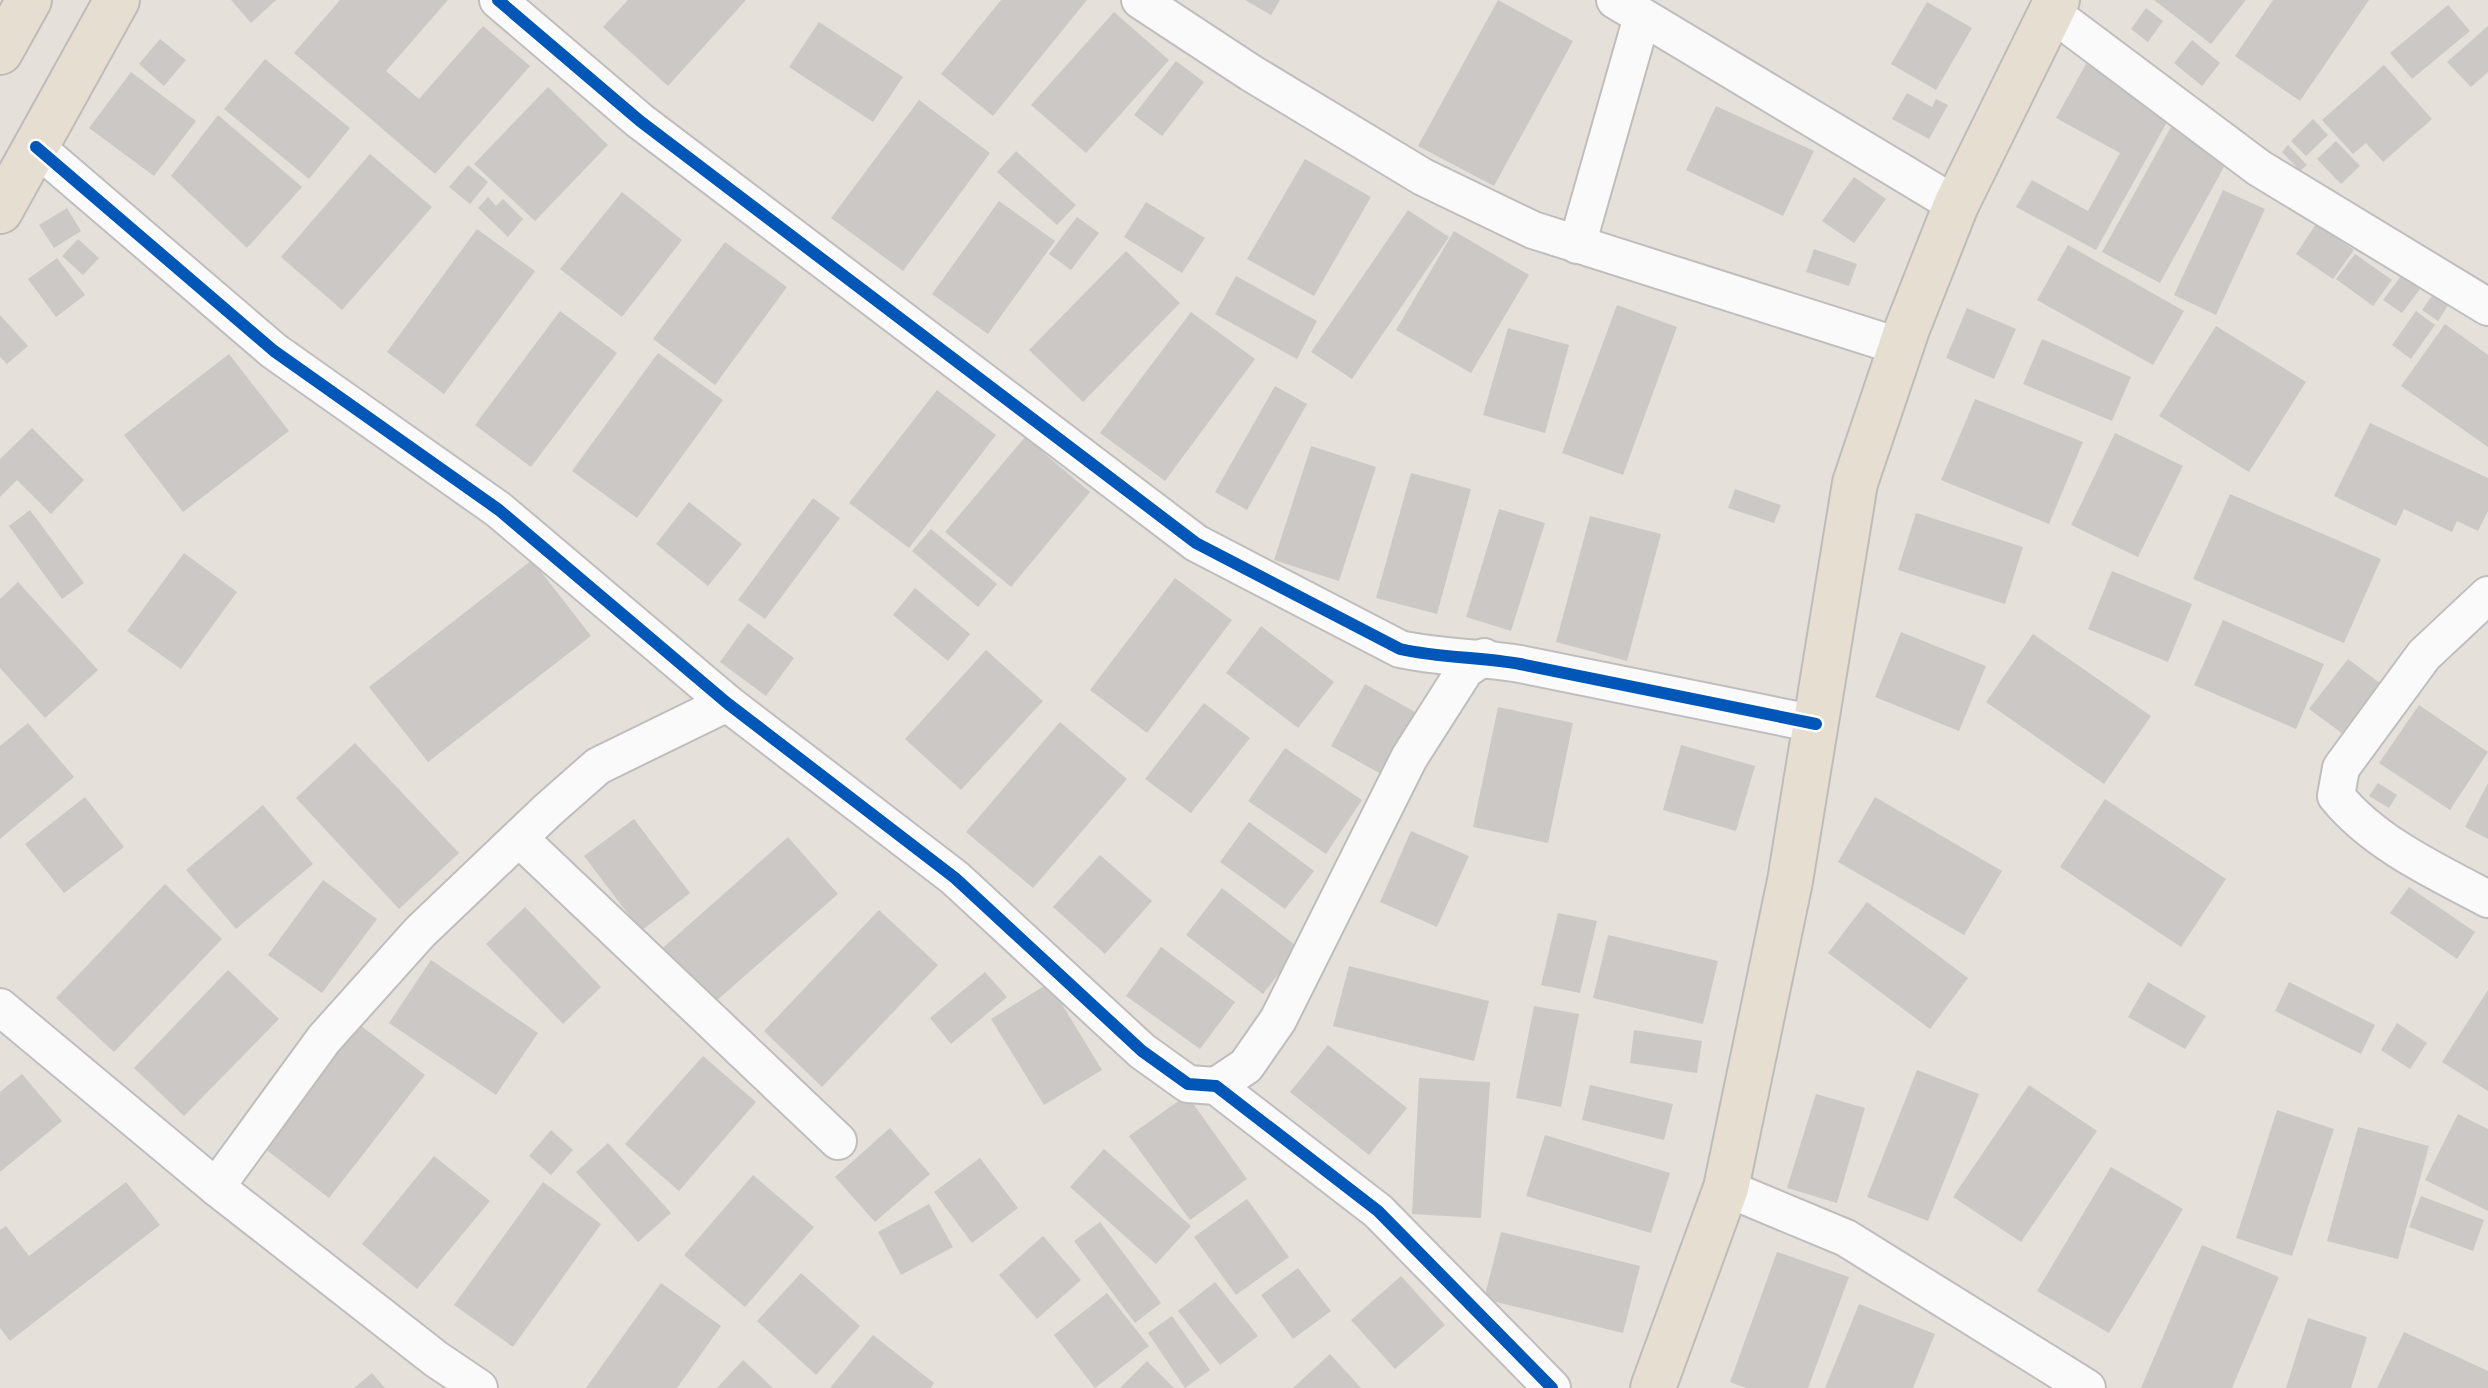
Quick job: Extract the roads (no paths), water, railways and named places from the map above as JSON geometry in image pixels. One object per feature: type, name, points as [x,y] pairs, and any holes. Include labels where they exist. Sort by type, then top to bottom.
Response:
[{"type":"main road","points":[[0,52],[29,0]]},
{"type":"main road","points":[[0,211],[117,0]]},
{"type":"main road","points":[[1653,1388],[1726,1188],[1790,881],[1855,483],[1901,347],[1956,205],[2054,6]]},
{"type":"street","points":[[498,0],[640,121],[1196,543],[1400,649],[1434,656],[1484,657],[1816,724]]},
{"type":"street","points":[[1140,0],[1251,73],[1423,177],[1533,230],[1901,347]]},
{"type":"street","points":[[2054,6],[2259,168],[2488,307]]},
{"type":"street","points":[[1577,245],[1628,8],[1956,205]]},
{"type":"street","points":[[36,147],[274,351],[499,510],[727,703],[955,878],[1142,1051],[1188,1084],[1216,1086],[1378,1211],[1552,1388]]},
{"type":"street","points":[[2488,595],[2424,655],[2341,768],[2336,796],[2349,813],[2415,860],[2488,899]]},
{"type":"street","points":[[1216,1086],[1246,1066],[1278,1020],[1409,758],[1465,670],[1484,657]]},
{"type":"street","points":[[216,1187],[324,1039],[420,932],[519,838],[598,766],[727,703]]},
{"type":"street","points":[[519,838],[838,1141]]},
{"type":"street","points":[[0,1007],[216,1187],[436,1359],[479,1388]]},
{"type":"street","points":[[1726,1188],[1846,1238],[2087,1388]]}]
